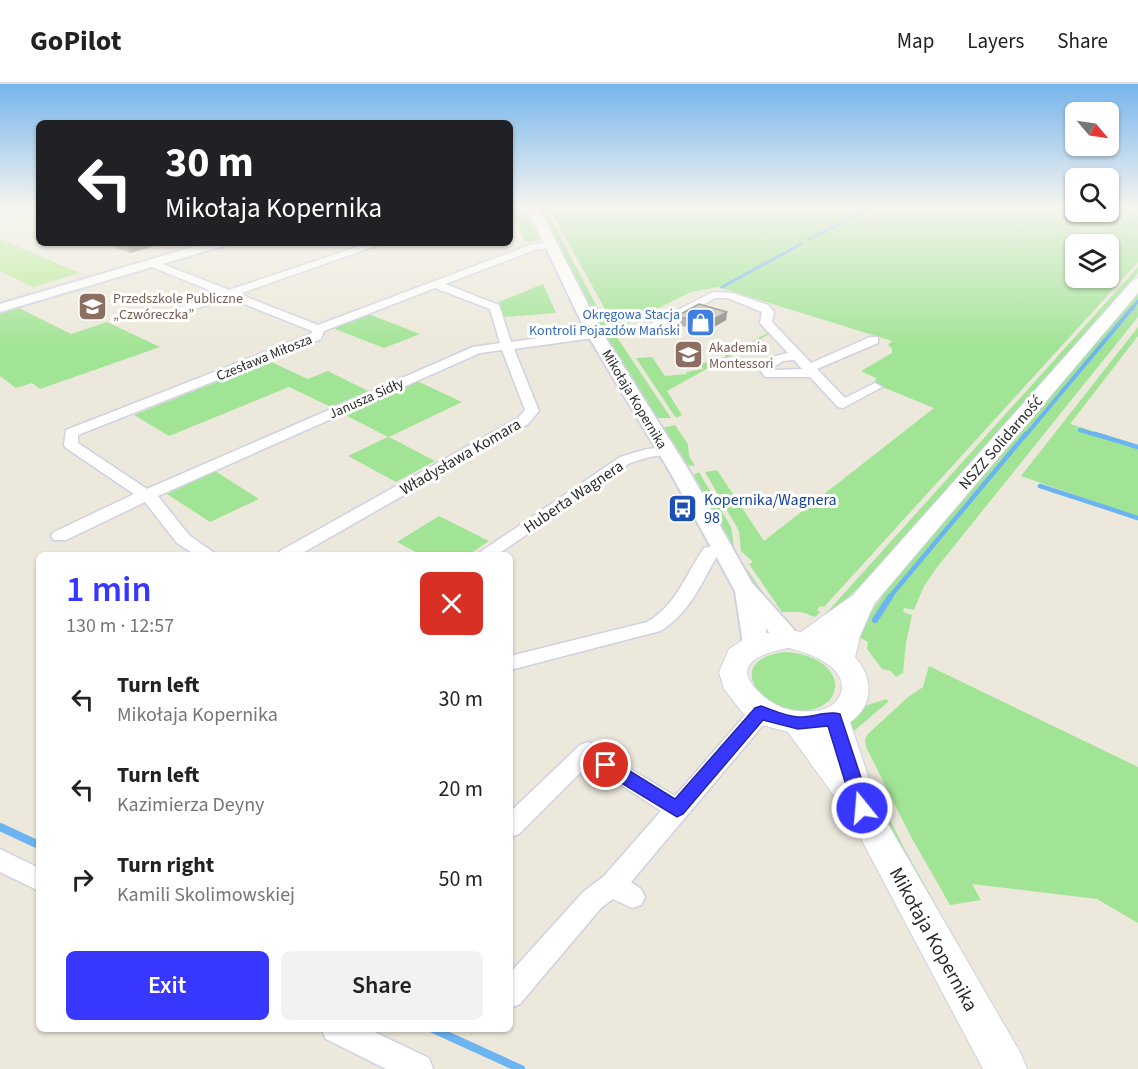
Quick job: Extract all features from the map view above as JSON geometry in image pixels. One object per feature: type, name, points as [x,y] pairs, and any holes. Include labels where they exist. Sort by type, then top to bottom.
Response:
[{"type":"main road","name":"NSZZ Solidarność","points":[[840,660],[846,636],[862,601],[1138,283]]},
{"type":"main road","name":"NSZZ Solidarność","points":[[797,640],[862,601]]},
{"type":"main road","points":[[797,640],[770,640],[754,644],[742,652],[735,662],[733,675],[736,688],[746,701],[761,712],[778,719],[798,723],[817,723],[834,718],[846,710],[853,700],[855,689],[848,669],[840,660]]},
{"type":"main road","name":"Mikołaja Kopernika","points":[[797,640],[824,649],[840,660]]},
{"type":"main road","name":"Mikołaja Kopernika","points":[[834,718],[862,808]]},
{"type":"main road","name":"Mikołaja Kopernika","points":[[798,723],[862,808],[1006,1069]]},
{"type":"street","points":[[0,308],[182,254]]},
{"type":"street","points":[[184,309],[346,254]]},
{"type":"street","points":[[318,328],[514,254]]},
{"type":"street","name":"Mikołaja Kopernika","points":[[556,254],[596,334],[667,451],[743,586],[753,621],[754,644]]},
{"type":"street","name":"Czesława Miłosza","points":[[146,495],[71,445],[71,433],[317,336],[318,328],[151,263]]},
{"type":"street","name":"Władysława Komara","points":[[291,552],[528,417],[532,411],[492,305],[434,284]]},
{"type":"street","name":"Janusza Sidły","points":[[60,536],[146,495],[477,350],[506,344],[648,330],[707,298],[720,294],[764,307],[768,312],[766,323],[796,356]]},
{"type":"street","points":[[874,340],[810,370],[777,375],[770,374],[764,367],[780,358],[796,356],[810,370],[843,404],[875,387]]},
{"type":"street","name":"Huberta Wagnera","points":[[489,552],[625,460],[647,453],[667,451]]},
{"type":"street","points":[[146,495],[155,501],[183,539],[203,552]]},
{"type":"street","points":[[513,662],[653,627],[667,619],[679,607],[710,552],[722,549]]},
{"type":"street","name":"Mikołaja Kopernika","points":[[743,586],[797,640]]},
{"type":"street","points":[[513,991],[592,900],[622,891],[677,809],[761,712]]},
{"type":"street","points":[[513,824],[588,751],[606,765],[677,809]]},
{"type":"street","points":[[0,860],[36,878]]},
{"type":"street","points":[[342,1032],[418,1069]]},
{"type":"green space","points":[[0,254],[35,254],[80,273],[33,287],[0,271]]},
{"type":"green space","points":[[561,254],[569,254],[611,329],[597,325]]},
{"type":"green space","points":[[574,254],[1065,254],[1065,288],[1114,288],[824,607],[820,606],[817,610],[820,612],[815,617],[801,612],[782,612],[749,564],[753,562],[741,551],[739,531],[705,472],[717,470],[764,541],[934,408],[875,384],[876,378],[861,371],[892,353],[892,348],[888,345],[892,341],[718,287],[691,292],[616,329]]},
{"type":"green space","points":[[1119,254],[1138,254],[1138,262],[1119,283]]},
{"type":"green space","points":[[1138,267],[1138,273],[865,581],[824,621],[821,619]]},
{"type":"green space","points":[[543,284],[556,313],[504,317],[499,302]]},
{"type":"green space","points":[[1138,293],[1138,317],[938,566],[924,586],[914,610],[904,608],[903,612],[912,615],[903,673],[896,677],[891,671],[882,669],[867,649],[868,642],[855,635],[892,582]]},
{"type":"green space","points":[[17,307],[71,334],[107,322],[160,347],[40,389],[32,383],[16,388],[0,376],[0,312]]},
{"type":"green space","points":[[364,315],[371,315],[420,334],[384,348],[330,327]]},
{"type":"green space","points":[[759,324],[764,324],[771,333],[667,391],[682,415],[676,418],[636,358],[652,357],[665,376],[687,374],[686,372],[703,369],[700,363],[714,362],[713,360],[726,357],[721,349],[709,350],[707,348],[717,342],[741,349],[767,333]]},
{"type":"green space","points":[[1138,327],[1138,336],[1070,424],[1138,445],[1138,517],[1021,476]]},
{"type":"green space","points":[[614,333],[671,418],[654,418],[605,340]]},
{"type":"green space","points":[[269,361],[308,379],[328,371],[368,391],[331,407],[289,387],[169,436],[134,415]]},
{"type":"green space","points":[[417,381],[462,402],[389,437],[435,461],[396,482],[348,456],[388,437],[343,414]]},
{"type":"green space","points":[[675,425],[688,444],[689,456],[695,466],[683,465],[661,428]]},
{"type":"green space","points":[[215,471],[259,499],[210,522],[167,494]]},
{"type":"green space","points":[[699,472],[731,527],[735,552],[777,613],[747,577],[690,477]]},
{"type":"green space","points":[[439,516],[489,541],[472,552],[415,552],[397,542]]},
{"type":"green space","points":[[785,652],[808,656],[820,662],[832,674],[835,688],[829,701],[823,706],[796,711],[780,707],[766,699],[756,688],[752,677],[754,666],[765,657]]},
{"type":"green space","points":[[929,666],[1138,767],[1138,923],[1097,899],[972,884],[981,900],[950,905],[910,835],[866,747],[865,739],[908,697],[923,687]]},
{"type":"green space","points":[[887,699],[888,702],[848,736],[845,728],[861,707]]},
{"type":"green space","points":[[857,752],[905,850],[1028,1069],[1020,1069],[898,850],[868,787]]},
{"type":"building","points":[[699,304],[727,312],[705,324],[677,316]]},
{"type":"waterway","points":[[722,287],[783,254]]},
{"type":"waterway","points":[[1132,309],[1138,301]]},
{"type":"waterway","points":[[1025,436],[1133,307]]},
{"type":"waterway","points":[[1080,430],[1100,436]]},
{"type":"waterway","points":[[889,598],[1026,434]]},
{"type":"waterway","points":[[1095,434],[1138,447]]},
{"type":"waterway","points":[[1040,486],[1138,518]]},
{"type":"waterway","points":[[875,620],[890,597]]},
{"type":"waterway","points":[[0,827],[36,844]]},
{"type":"waterway","points":[[440,1032],[521,1069]]},
{"type":"place","name":"Przedszkole Publiczne „Czwóreczka”","points":[[92,306]]},
{"type":"place","name":"Okręgowa Stacja Kontroli Pojazdów Mański","points":[[701,322]]},
{"type":"place","name":"Akademia Montessori","points":[[688,355]]},
{"type":"place","name":"Kopernika/Wagnera 98","points":[[683,508]]},
{"type":"route","points":[[606,765],[677,809],[761,712],[778,719],[798,723],[817,723],[834,718],[862,808]]}]
